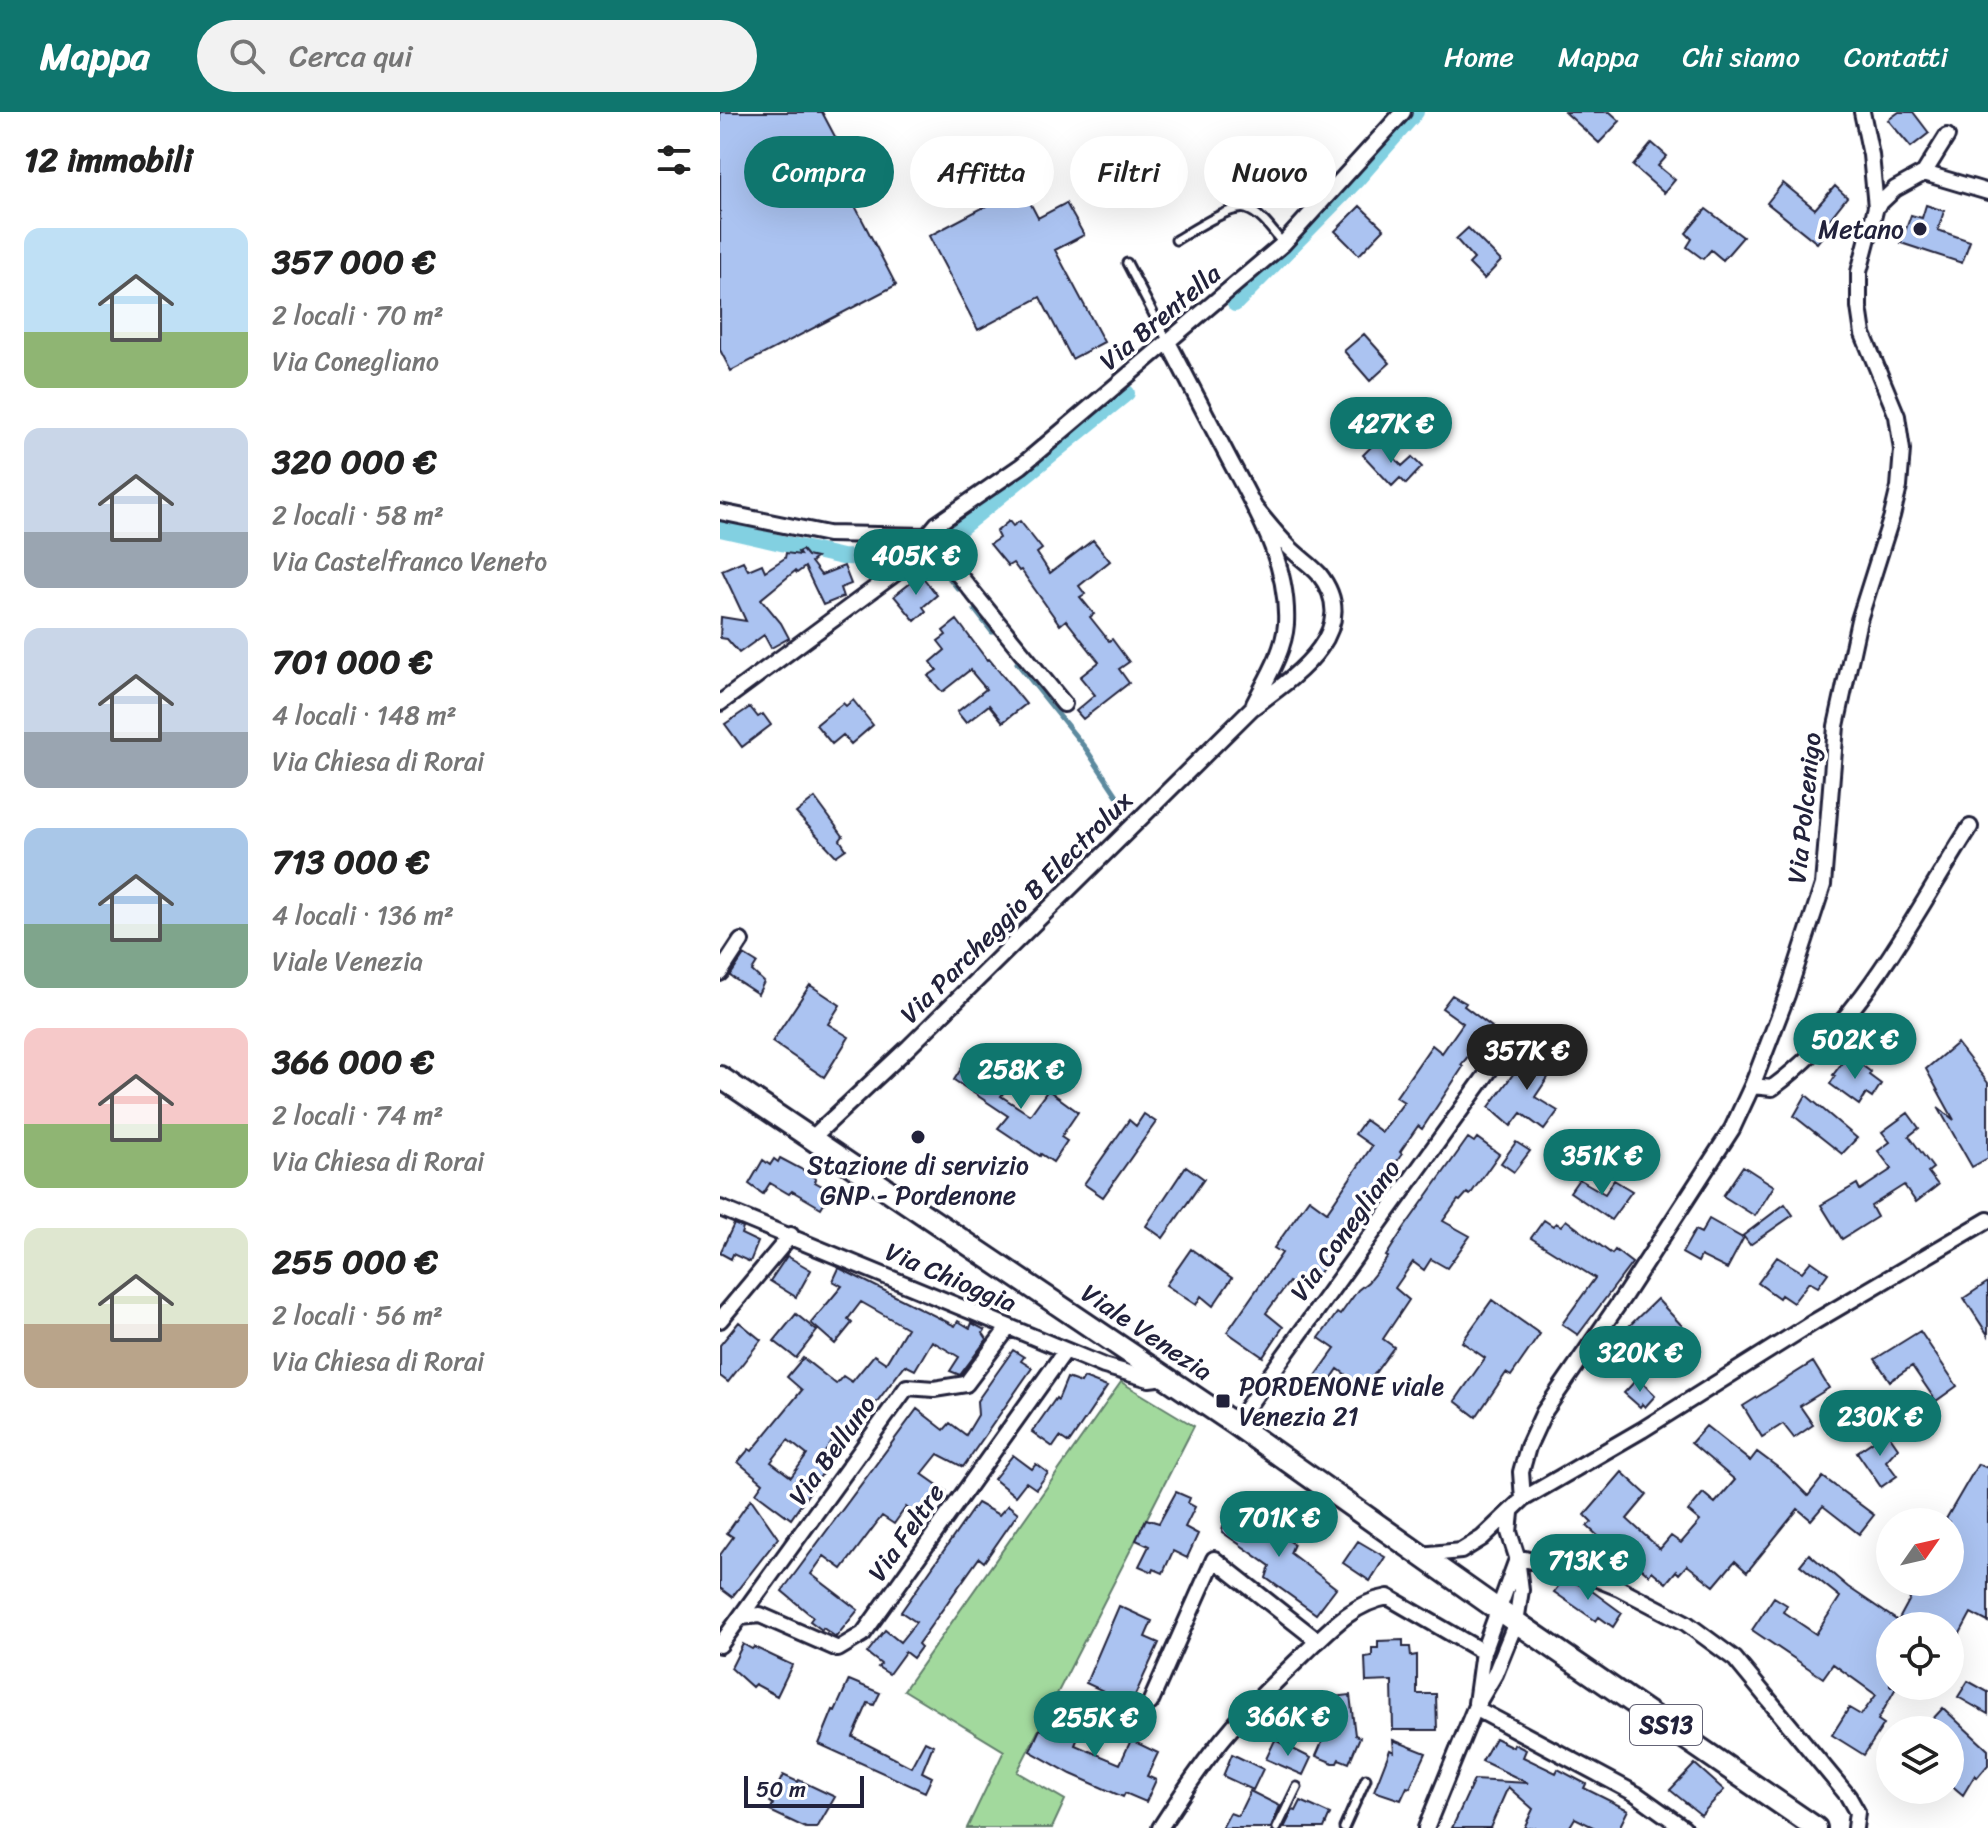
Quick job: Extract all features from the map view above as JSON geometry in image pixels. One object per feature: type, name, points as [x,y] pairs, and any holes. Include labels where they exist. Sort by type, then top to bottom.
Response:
[{"type":"main road","name":"Viale Venezia","points":[[720,1077],[1235,1424],[1816,1828]]},
{"type":"street","name":"Via Brentella","points":[[720,703],[847,611],[907,563],[937,524],[1021,466],[1283,244],[1403,112]]},
{"type":"street","name":"Via Polcenigo","points":[[1523,1499],[1521,1472],[1528,1447],[1544,1412],[1732,1129],[1752,1086],[1797,968],[1823,885],[1836,726],[1859,620],[1899,487],[1902,450],[1897,416],[1863,334],[1859,307],[1859,272],[1876,207],[1871,155],[1862,112]]},
{"type":"street","points":[[1876,207],[1895,189],[1924,173],[1947,136]]},
{"type":"street","points":[[1924,173],[1988,192]]},
{"type":"street","name":"Via Parcheggio B Electrolux","points":[[1168,342],[1255,508],[1277,555],[1286,594],[1286,627],[1278,655],[1252,708]]},
{"type":"street","name":"Via Parcheggio B Electrolux","points":[[812,1138],[909,1047],[1252,708],[1293,678],[1328,640],[1335,605],[1320,575],[1255,508]]},
{"type":"street","points":[[720,512],[828,534],[927,536],[1064,704]]},
{"type":"street","points":[[1280,571],[1302,559]]},
{"type":"street","points":[[1752,1086],[1772,1088],[1798,1069],[1838,1027],[1883,970],[1970,827]]},
{"type":"street","points":[[720,973],[741,941]]},
{"type":"street","name":"Via Conegliano","points":[[1235,1424],[1494,1064]]},
{"type":"street","name":"Via Chioggia","points":[[720,1208],[1104,1366],[1149,1379],[1166,1377]]},
{"type":"street","points":[[1420,1555],[1461,1551],[1482,1538],[1523,1499],[1988,1220]]},
{"type":"street","points":[[720,1320],[791,1235]]},
{"type":"street","name":"Via Belluno","points":[[720,1645],[907,1387],[934,1389],[966,1384],[1008,1328]]},
{"type":"street","name":"Via Feltre","points":[[741,1617],[760,1615],[838,1649],[863,1634],[1065,1351]]},
{"type":"street","points":[[1426,1828],[1475,1708],[1495,1674],[1516,1622],[1521,1590],[1517,1557],[1509,1532],[1511,1513]]},
{"type":"street","points":[[1475,1708],[1483,1652],[1517,1557]]},
{"type":"street","points":[[1517,1557],[1592,1577],[1619,1588],[1686,1623],[1735,1659],[1848,1796],[1857,1812],[1855,1828]]},
{"type":"street","points":[[1150,1703],[1214,1559],[1318,1641]]},
{"type":"street","points":[[1160,1828],[1231,1729],[1351,1611],[1372,1600],[1388,1597],[1483,1652]]},
{"type":"street","points":[[1475,1708],[1636,1794],[1684,1828]]},
{"type":"lane","points":[[1176,240],[1232,210],[1246,209],[1259,217],[1283,244]]},
{"type":"lane","points":[[1127,263],[1168,342]]},
{"type":"lane","points":[[1344,1828],[1366,1779]]},
{"type":"lane","points":[[1277,1828],[1297,1787]]},
{"type":"green space","points":[[1121,1382],[1194,1426],[1017,1772],[1065,1800],[1052,1828],[967,1828],[1004,1751],[904,1690]]},
{"type":"building","points":[[720,112],[822,112],[835,136],[744,136],[744,208],[856,208],[896,285],[731,371],[720,350]]},
{"type":"building","points":[[1565,112],[1610,112],[1620,121],[1599,143]]},
{"type":"building","points":[[1899,112],[1913,112],[1929,133],[1911,147],[1888,120]]},
{"type":"building","points":[[1652,143],[1667,156],[1658,166],[1675,180],[1664,193],[1633,166]]},
{"type":"building","points":[[1783,183],[1815,209],[1835,186],[1847,197],[1829,220],[1833,223],[1817,243],[1767,203]]},
{"type":"building","points":[[1066,203],[1084,235],[1055,250],[1104,342],[1072,359],[1040,297],[978,330],[929,236],[982,208],[1033,208],[1038,218]]},
{"type":"building","points":[[1926,205],[1944,211],[1938,230],[1970,241],[1962,263],[1901,243],[1911,215],[1922,218]]},
{"type":"building","points":[[1360,206],[1384,229],[1359,255],[1335,231]]},
{"type":"building","points":[[1706,209],[1743,237],[1723,260],[1711,250],[1703,259],[1687,247],[1692,239],[1686,233]]},
{"type":"building","points":[[1468,228],[1501,261],[1484,279],[1469,264],[1474,259],[1456,239]]},
{"type":"building","points":[[1364,334],[1390,363],[1370,381],[1344,351]]},
{"type":"building","points":[[1378,440],[1402,466],[1412,457],[1422,467],[1406,484],[1400,478],[1392,486],[1363,455]]},
{"type":"building","points":[[1009,521],[1013,526],[1020,521],[1042,549],[1037,553],[1050,573],[1093,540],[1110,561],[1079,586],[1085,594],[1080,597],[1094,614],[1090,617],[1129,662],[1119,669],[1129,683],[1083,719],[1076,711],[1095,695],[1080,677],[1099,662],[1066,620],[1060,625],[1021,570],[1013,563],[1008,566],[990,544],[999,538],[996,532]]},
{"type":"building","points":[[802,550],[807,556],[816,558],[811,562],[821,575],[844,566],[851,584],[840,588],[843,597],[823,605],[805,567],[797,573],[795,571],[761,599],[789,638],[771,648],[764,635],[739,653],[727,639],[720,638],[721,617],[746,621],[722,570],[743,561],[748,570],[762,564],[765,571],[785,558],[786,553],[800,555],[798,552]]},
{"type":"building","points":[[921,575],[937,595],[923,607],[926,611],[915,621],[894,596]]},
{"type":"building","points":[[957,620],[1026,704],[1003,722],[989,705],[966,723],[957,712],[986,689],[970,670],[942,692],[928,676],[937,670],[931,662],[945,650],[938,641],[946,635],[943,631]]},
{"type":"building","points":[[853,700],[873,725],[851,744],[843,735],[832,744],[816,725],[843,703],[846,706]]},
{"type":"building","points":[[750,707],[758,717],[763,714],[771,725],[742,747],[725,724]]},
{"type":"building","points":[[815,798],[843,836],[840,840],[846,849],[836,856],[796,813]]},
{"type":"building","points":[[744,955],[757,963],[752,971],[764,982],[758,994],[730,976]]},
{"type":"building","points":[[810,985],[840,1005],[828,1024],[849,1037],[824,1077],[772,1042]]},
{"type":"building","points":[[1452,995],[1466,1003],[1464,1006],[1492,1027],[1461,1065],[1463,1067],[1422,1129],[1418,1126],[1400,1152],[1402,1154],[1374,1194],[1356,1228],[1354,1226],[1332,1253],[1307,1291],[1289,1282],[1266,1313],[1283,1327],[1263,1357],[1227,1332],[1282,1253],[1274,1248],[1309,1199],[1327,1212],[1372,1146],[1355,1134],[1365,1120],[1382,1132],[1404,1102],[1396,1097],[1432,1045],[1442,1053],[1463,1023],[1442,1008]]},
{"type":"building","points":[[1957,1043],[1988,1083],[1988,1158],[1972,1167],[1938,1107],[1954,1120],[1926,1069]]},
{"type":"building","points":[[1533,1047],[1557,1064],[1535,1097],[1558,1111],[1544,1130],[1521,1113],[1511,1126],[1489,1107]]},
{"type":"building","points":[[1848,1055],[1871,1072],[1869,1075],[1881,1084],[1872,1098],[1866,1094],[1859,1105],[1830,1084]]},
{"type":"building","points":[[968,1058],[978,1064],[982,1060],[1012,1082],[1001,1096],[1030,1115],[1048,1090],[1078,1112],[1061,1137],[1067,1141],[1053,1162],[998,1128],[1008,1116],[954,1080]]},
{"type":"building","points":[[1806,1095],[1857,1138],[1842,1154],[1794,1116]]},
{"type":"building","points":[[1908,1113],[1919,1128],[1909,1136],[1933,1168],[1928,1172],[1938,1185],[1916,1202],[1904,1185],[1871,1206],[1877,1217],[1842,1239],[1821,1205],[1857,1184],[1860,1190],[1892,1169],[1878,1151],[1890,1142],[1882,1132]]},
{"type":"building","points":[[1144,1114],[1156,1122],[1103,1197],[1084,1184],[1129,1120],[1136,1126]]},
{"type":"building","points":[[1468,1138],[1474,1142],[1477,1138],[1499,1154],[1470,1195],[1467,1193],[1458,1200],[1443,1221],[1470,1236],[1447,1268],[1431,1259],[1424,1270],[1413,1262],[1395,1288],[1409,1300],[1383,1339],[1394,1347],[1364,1388],[1338,1369],[1327,1385],[1315,1377],[1335,1349],[1319,1338],[1337,1313],[1340,1315],[1388,1257],[1404,1228]]},
{"type":"building","points":[[1516,1142],[1530,1151],[1514,1172],[1501,1163]]},
{"type":"building","points":[[780,1158],[831,1191],[821,1208],[792,1191],[789,1194],[770,1183],[763,1194],[749,1184],[763,1160],[770,1165],[774,1159],[778,1162]]},
{"type":"building","points":[[1186,1166],[1204,1179],[1163,1238],[1146,1226]]},
{"type":"building","points":[[1743,1166],[1774,1186],[1755,1216],[1723,1196]]},
{"type":"building","points":[[1579,1179],[1605,1194],[1614,1180],[1632,1191],[1611,1220],[1570,1192]]},
{"type":"building","points":[[1785,1204],[1793,1215],[1750,1245],[1744,1237],[1727,1269],[1701,1256],[1698,1262],[1682,1253],[1695,1230],[1701,1233],[1709,1219],[1741,1237]]},
{"type":"building","points":[[1544,1220],[1553,1226],[1556,1223],[1561,1226],[1566,1220],[1612,1254],[1615,1250],[1632,1263],[1578,1335],[1562,1324],[1595,1278],[1531,1238]]},
{"type":"building","points":[[734,1224],[743,1228],[741,1234],[758,1242],[750,1262],[733,1254],[731,1259],[720,1253]]},
{"type":"building","points":[[1191,1249],[1232,1278],[1213,1306],[1201,1296],[1196,1305],[1166,1285]]},
{"type":"building","points":[[787,1256],[811,1270],[796,1297],[770,1281]]},
{"type":"building","points":[[1777,1257],[1802,1272],[1811,1261],[1828,1273],[1818,1287],[1809,1282],[1793,1303],[1781,1295],[1779,1298],[1758,1283]]},
{"type":"building","points":[[839,1268],[955,1326],[958,1321],[970,1328],[972,1323],[985,1330],[983,1333],[987,1339],[960,1375],[950,1371],[959,1357],[932,1341],[915,1370],[905,1365],[856,1429],[846,1439],[838,1433],[823,1455],[831,1461],[791,1519],[756,1493],[763,1483],[738,1462],[749,1449],[752,1451],[802,1390],[787,1377],[803,1358],[836,1384],[843,1376],[852,1382],[874,1355],[886,1363],[907,1328],[861,1302],[848,1319],[852,1323],[835,1344],[811,1323],[842,1286],[833,1281]],"holes":[[[788,1440],[807,1455],[791,1477],[771,1462]]]},
{"type":"building","points":[[1988,1282],[1988,1335],[1964,1298]]},
{"type":"building","points":[[1657,1299],[1685,1329],[1662,1352],[1645,1334],[1638,1341],[1626,1329]]},
{"type":"building","points":[[1492,1300],[1540,1334],[1511,1376],[1506,1373],[1476,1417],[1455,1401],[1485,1358],[1462,1342]]},
{"type":"building","points":[[796,1314],[817,1331],[796,1358],[774,1341]]},
{"type":"building","points":[[739,1322],[761,1340],[728,1382],[720,1376],[720,1345]]},
{"type":"building","points":[[1920,1331],[1957,1386],[1936,1401],[1912,1366],[1890,1381],[1875,1359]]},
{"type":"building","points":[[1013,1350],[1024,1357],[1021,1361],[1032,1368],[963,1467],[938,1454],[922,1474],[946,1491],[923,1521],[906,1507],[894,1524],[882,1516],[842,1569],[824,1556],[811,1574],[858,1610],[836,1637],[822,1630],[810,1621],[813,1617],[782,1591],[917,1409],[944,1430],[950,1423],[966,1435],[978,1415],[977,1401]]},
{"type":"building","points":[[1813,1362],[1829,1388],[1800,1406],[1813,1425],[1794,1438],[1783,1424],[1762,1437],[1743,1406]]},
{"type":"building","points":[[1067,1378],[1081,1383],[1084,1378],[1107,1387],[1069,1443],[1060,1437],[1053,1447],[1032,1432],[1056,1398],[1058,1400]]},
{"type":"building","points":[[1638,1378],[1655,1396],[1645,1407],[1642,1404],[1640,1407],[1624,1393]]},
{"type":"building","points":[[1706,1426],[1750,1461],[1757,1452],[1784,1472],[1808,1496],[1823,1477],[1874,1515],[1859,1534],[1823,1506],[1811,1520],[1798,1509],[1747,1572],[1735,1561],[1714,1586],[1687,1565],[1679,1574],[1676,1571],[1666,1583],[1652,1571],[1649,1575],[1628,1556],[1621,1564],[1606,1551],[1610,1547],[1587,1526],[1592,1522],[1585,1515],[1622,1472],[1647,1495],[1627,1519],[1660,1549],[1671,1536],[1681,1543],[1700,1521],[1688,1511],[1703,1493],[1715,1503],[1735,1480],[1691,1443]]},
{"type":"building","points":[[1887,1432],[1898,1448],[1886,1461],[1897,1476],[1881,1487],[1857,1452]]},
{"type":"building","points":[[1013,1455],[1032,1469],[1036,1464],[1048,1473],[1036,1489],[1026,1482],[1015,1496],[994,1479]]},
{"type":"building","points":[[1978,1464],[1988,1468],[1988,1622],[1971,1613],[1964,1626],[1964,1612],[1903,1612],[1909,1596],[1964,1596],[1964,1508],[1952,1508]]},
{"type":"building","points":[[1176,1492],[1190,1498],[1188,1503],[1195,1507],[1185,1527],[1198,1534],[1187,1558],[1173,1551],[1163,1573],[1154,1569],[1153,1572],[1139,1566],[1149,1546],[1136,1540],[1146,1519],[1159,1523]]},
{"type":"building","points":[[751,1499],[778,1538],[732,1597],[720,1588],[720,1555],[733,1537],[727,1533]]},
{"type":"building","points":[[977,1503],[999,1515],[1008,1505],[1018,1513],[984,1562],[979,1558],[918,1644],[921,1647],[913,1658],[905,1652],[889,1674],[878,1667],[881,1664],[867,1653],[885,1630],[900,1642],[916,1622],[901,1612]]},
{"type":"building","points":[[1239,1506],[1274,1526],[1273,1530],[1294,1544],[1290,1553],[1336,1588],[1316,1614],[1266,1578],[1270,1566],[1222,1532],[1223,1526]]},
{"type":"building","points":[[1358,1541],[1385,1557],[1370,1581],[1343,1563]]},
{"type":"building","points":[[1809,1554],[1848,1587],[1885,1612],[1876,1612],[1876,1695],[1833,1664],[1823,1678],[1752,1630],[1774,1597],[1787,1605],[1783,1612],[1816,1634],[1840,1597],[1800,1565]]},
{"type":"building","points":[[1562,1581],[1576,1583],[1592,1591],[1622,1613],[1613,1627],[1599,1617],[1596,1621],[1554,1592]]},
{"type":"building","points":[[1119,1606],[1152,1621],[1145,1637],[1159,1643],[1131,1704],[1086,1683]]},
{"type":"building","points":[[1403,1640],[1403,1647],[1410,1647],[1411,1656],[1417,1655],[1417,1694],[1436,1694],[1437,1730],[1393,1730],[1392,1681],[1366,1682],[1365,1657],[1372,1656],[1372,1648],[1378,1648],[1378,1641]]},
{"type":"building","points":[[743,1644],[792,1665],[777,1696],[755,1684],[752,1687],[731,1668]]},
{"type":"building","points":[[849,1680],[880,1693],[874,1705],[868,1703],[853,1737],[911,1767],[925,1741],[933,1745],[922,1772],[932,1777],[925,1792],[819,1744]]},
{"type":"building","points":[[1968,1681],[1988,1692],[1988,1714],[1963,1700]]},
{"type":"building","points":[[1350,1695],[1355,1735],[1360,1737],[1349,1763],[1339,1759],[1333,1763],[1316,1756],[1330,1724],[1319,1725],[1316,1699]]},
{"type":"building","points":[[1876,1695],[1876,1700],[1889,1700],[1880,1716],[1876,1716],[1876,1736],[1864,1755],[1832,1735],[1849,1708],[1861,1715]]},
{"type":"building","points":[[1058,1708],[1085,1721],[1075,1745],[1120,1764],[1131,1740],[1158,1753],[1147,1776],[1156,1780],[1146,1802],[1125,1793],[1123,1797],[1071,1774],[1030,1751],[1040,1729],[1047,1732]]},
{"type":"building","points":[[1943,1708],[1952,1716],[1936,1716]]},
{"type":"building","points":[[1964,1728],[1988,1750],[1988,1765],[1977,1778],[1975,1775],[1964,1793]]},
{"type":"building","points":[[1495,1738],[1526,1750],[1523,1757],[1556,1773],[1558,1769],[1586,1784],[1584,1788],[1628,1810],[1619,1828],[1595,1828],[1575,1818],[1569,1828],[1524,1828],[1533,1809],[1508,1787],[1490,1828],[1452,1828],[1474,1780],[1528,1783],[1482,1761]]},
{"type":"building","points":[[1275,1740],[1311,1758],[1303,1775],[1266,1759]]},
{"type":"building","points":[[1393,1740],[1426,1753],[1401,1800],[1374,1791],[1390,1750],[1394,1752]]},
{"type":"building","points":[[1232,1754],[1263,1769],[1253,1790],[1223,1776]]},
{"type":"building","points":[[1695,1764],[1724,1790],[1701,1815],[1670,1790]]},
{"type":"building","points":[[783,1775],[835,1797],[817,1828],[806,1828],[770,1811],[773,1804],[770,1802]]},
{"type":"building","points":[[1250,1791],[1280,1806],[1271,1828],[1222,1828],[1230,1813],[1238,1816]]},
{"type":"building","points":[[1301,1801],[1330,1814],[1324,1828],[1284,1828]]},
{"type":"waterway","points":[[1235,304],[1356,181],[1416,112]]},
{"type":"waterway","points":[[946,540],[1127,393]]},
{"type":"waterway","points":[[720,529],[842,557],[888,558]]},
{"type":"waterway","points":[[934,559],[958,589]]},
{"type":"waterway","points":[[975,610],[992,632]]},
{"type":"waterway","points":[[1017,663],[1086,749],[1126,809]]},
{"type":"place","name":"Metano","points":[[1920,229]]},
{"type":"place","name":"Stazione di servizio GNP - Pordenone","points":[[918,1137]]},
{"type":"place","name":"PORDENONE viale Venezia 21","points":[[1223,1401]]}]
